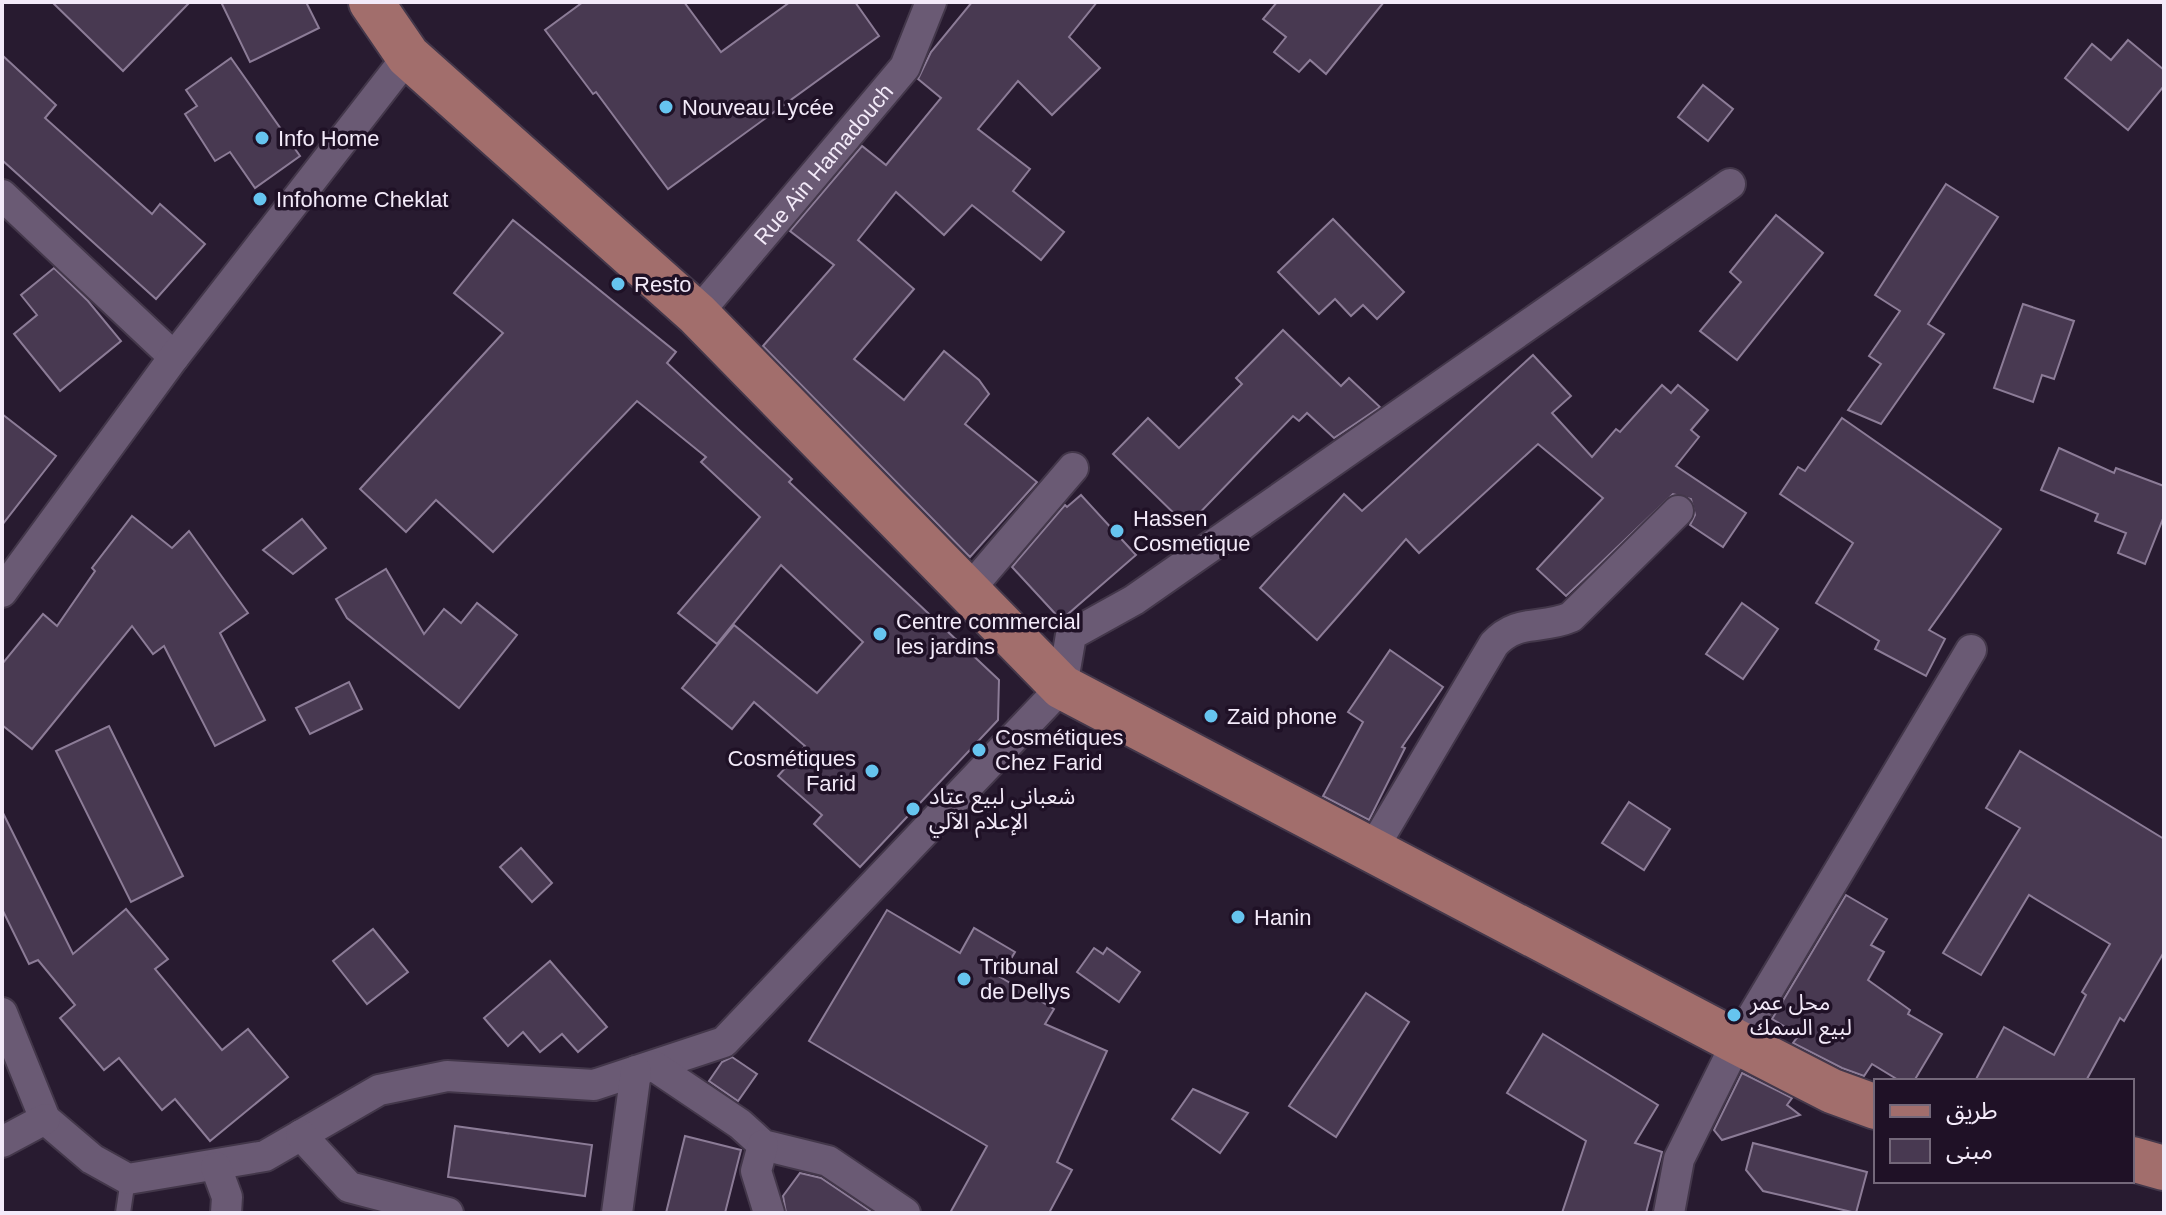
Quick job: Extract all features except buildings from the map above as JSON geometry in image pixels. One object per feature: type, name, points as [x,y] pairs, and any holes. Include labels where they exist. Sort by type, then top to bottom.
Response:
[{"type":"main road","points":[[371,2],[408,56],[697,314],[1062,687],[1737,1042],[1832,1091],[1874,1106]]},
{"type":"main road","points":[[2134,1160],[2164,1168]]},
{"type":"street","name":"Rue Ain Hamadouch","points":[[697,314],[905,67],[931,2]]},
{"type":"street","points":[[2,592],[174,357],[408,56]]},
{"type":"street","points":[[2,1013],[45,1119],[92,1159],[128,1179],[216,1167],[265,1156],[379,1090],[447,1076],[594,1085],[724,1042],[1062,687],[1071,635],[1134,600],[1730,184]]},
{"type":"street","points":[[2,195],[174,357]]},
{"type":"street","points":[[968,591],[1073,468]]},
{"type":"street","points":[[1372,850],[1494,644],[1506,631],[1520,626],[1555,624],[1571,617],[1678,511]]},
{"type":"street","points":[[1669,1213],[1679,1159],[1737,1042],[1971,650]]},
{"type":"street","points":[[645,1068],[740,1124],[763,1145],[828,1161],[905,1213]]},
{"type":"street","points":[[617,1213],[645,1068]]},
{"type":"street","points":[[2,1142],[45,1119]]},
{"type":"street","points":[[301,1135],[349,1187],[448,1213]]},
{"type":"street","points":[[763,1145],[756,1171],[769,1213]]},
{"type":"street","points":[[216,1167],[227,1197],[226,1213]]},
{"type":"lane","points":[[123,1213],[128,1179]]},
{"type":"place","name":"Nouveau Lycée","points":[[666,107]]},
{"type":"place","name":"Info Home","points":[[262,138]]},
{"type":"place","name":"Infohome Cheklat","points":[[260,199]]},
{"type":"place","name":"Resto","points":[[618,284]]},
{"type":"place","name":"Hassen Cosmetique","points":[[1117,531]]},
{"type":"place","name":"Centre commercial les jardins","points":[[880,634]]},
{"type":"place","name":"Zaid phone","points":[[1211,716]]},
{"type":"place","name":"Cosmétiques Chez Farid","points":[[979,750]]},
{"type":"place","name":"Cosmétiques Farid","points":[[872,771]]},
{"type":"place","name":"شعباني لبيع عتاد الإعلام الآلي","points":[[913,809]]},
{"type":"place","name":"Hanin","points":[[1238,917]]},
{"type":"place","name":"Tribunal de Dellys","points":[[964,979]]},
{"type":"place","name":"محل عمر لبيع السمك","points":[[1734,1015]]}]
